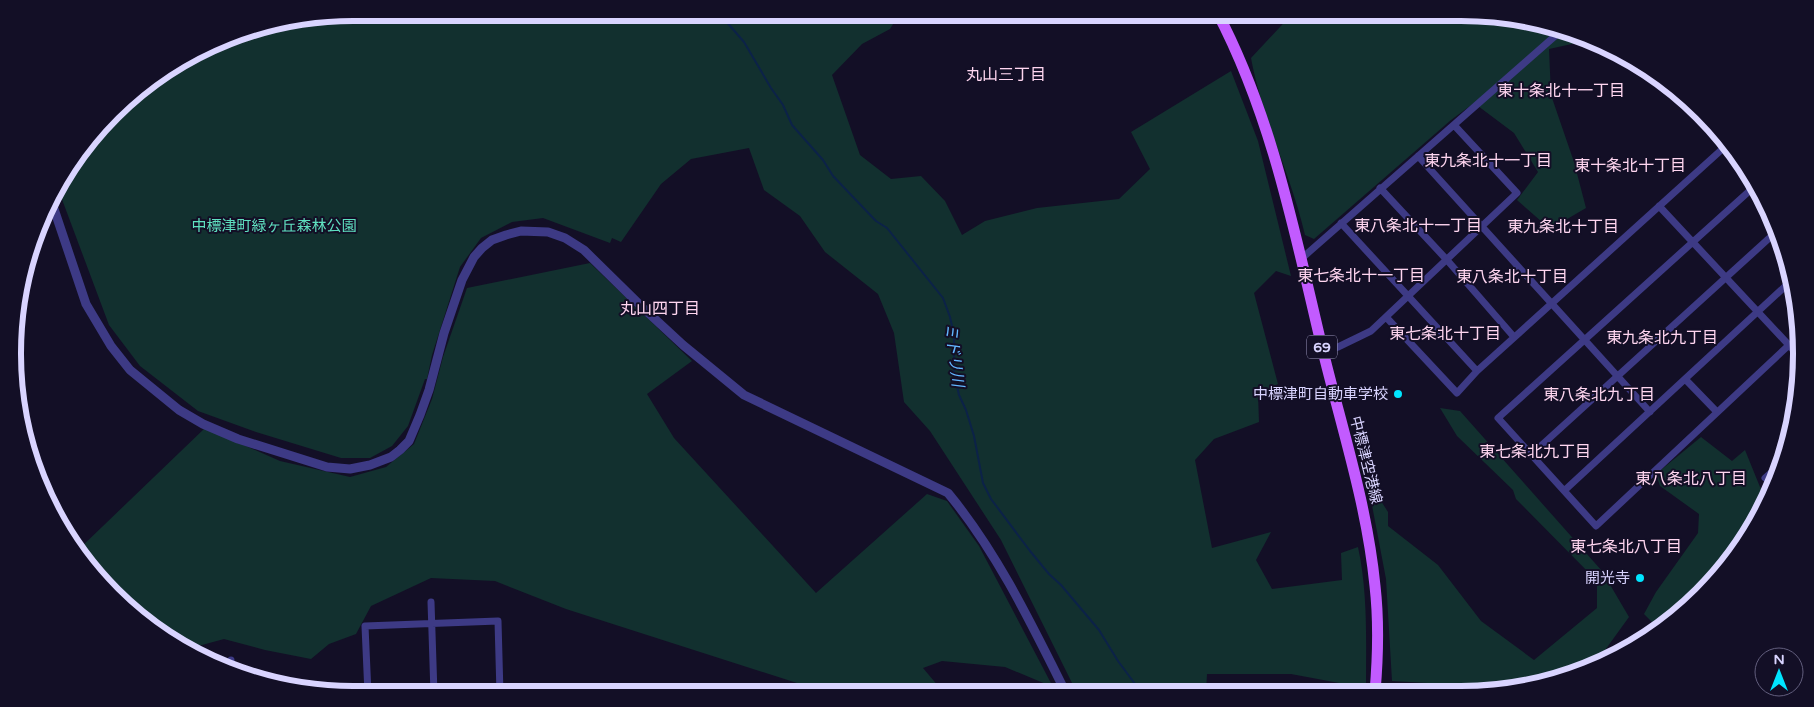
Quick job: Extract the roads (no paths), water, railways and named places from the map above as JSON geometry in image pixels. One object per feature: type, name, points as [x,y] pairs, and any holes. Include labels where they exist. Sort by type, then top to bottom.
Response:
[{"type":"main road","name":"中標津空港線","points":[[1222,21],[1241,60],[1262,118],[1301,259],[1357,482],[1376,587],[1375,686]]},
{"type":"street","points":[[1301,259],[1555,36]]},
{"type":"street","points":[[1323,351],[1338,347],[1371,331],[1517,193],[1454,125]]},
{"type":"street","points":[[1386,318],[1457,393],[1477,371],[1514,337],[1723,150]]},
{"type":"street","points":[[1418,156],[1650,412]]},
{"type":"street","points":[[1380,188],[1447,260],[1514,337]]},
{"type":"street","points":[[1750,191],[1498,418],[1596,526],[1717,412],[1793,344]]},
{"type":"street","points":[[1659,206],[1793,349]]},
{"type":"street","points":[[54,211],[86,304],[111,346],[130,370],[179,410],[203,424],[238,439],[327,467],[350,469],[376,463],[390,457],[409,441],[429,390],[444,333],[462,280],[474,257],[482,248],[492,240],[521,231],[548,232],[565,238],[584,250],[676,339],[744,396],[948,492],[964,511],[988,548],[1062,686]]},
{"type":"street","points":[[1341,223],[1477,371]]},
{"type":"street","points":[[1532,454],[1771,236]]},
{"type":"street","points":[[1564,490],[1686,380],[1785,286]]},
{"type":"street","points":[[1686,380],[1717,412]]},
{"type":"street","points":[[1765,478],[1770,474]]},
{"type":"street","points":[[431,602],[434,686]]},
{"type":"street","points":[[368,686],[365,626],[498,621],[500,686]]},
{"type":"waterway","name":"ミドリ川","points":[[726,21],[744,42],[783,105],[792,125],[823,160],[833,176],[876,221],[887,228],[943,298],[954,335],[954,373],[959,395],[974,436],[983,483],[991,499],[1030,551],[1099,630],[1137,686]]},
{"type":"place","name":"中標津町自動車学校","points":[[1398,394]]},
{"type":"place","name":"開光寺","points":[[1640,578]]},
{"type":"district","name":"丸山三丁目","points":[[1006,75]]},
{"type":"district","name":"東十条北十一丁目","points":[[1561,91]]},
{"type":"district","name":"東九条北十一丁目","points":[[1488,161]]},
{"type":"district","name":"東十条北十丁目","points":[[1630,166]]},
{"type":"district","name":"東八条北十一丁目","points":[[1418,226]]},
{"type":"district","name":"東九条北十丁目","points":[[1563,227]]},
{"type":"district","name":"東七条北十一丁目","points":[[1361,276]]},
{"type":"district","name":"東八条北十丁目","points":[[1512,277]]},
{"type":"district","name":"丸山四丁目","points":[[660,309]]},
{"type":"district","name":"東七条北十丁目","points":[[1445,334]]},
{"type":"district","name":"東九条北九丁目","points":[[1662,338]]},
{"type":"district","name":"東八条北九丁目","points":[[1599,395]]},
{"type":"district","name":"東七条北九丁目","points":[[1535,452]]},
{"type":"district","name":"東八条北八丁目","points":[[1691,479]]},
{"type":"district","name":"東七条北八丁目","points":[[1626,547]]},
{"type":"park label","name":"中標津町緑ヶ丘森林公園","points":[[274,226]]}]
